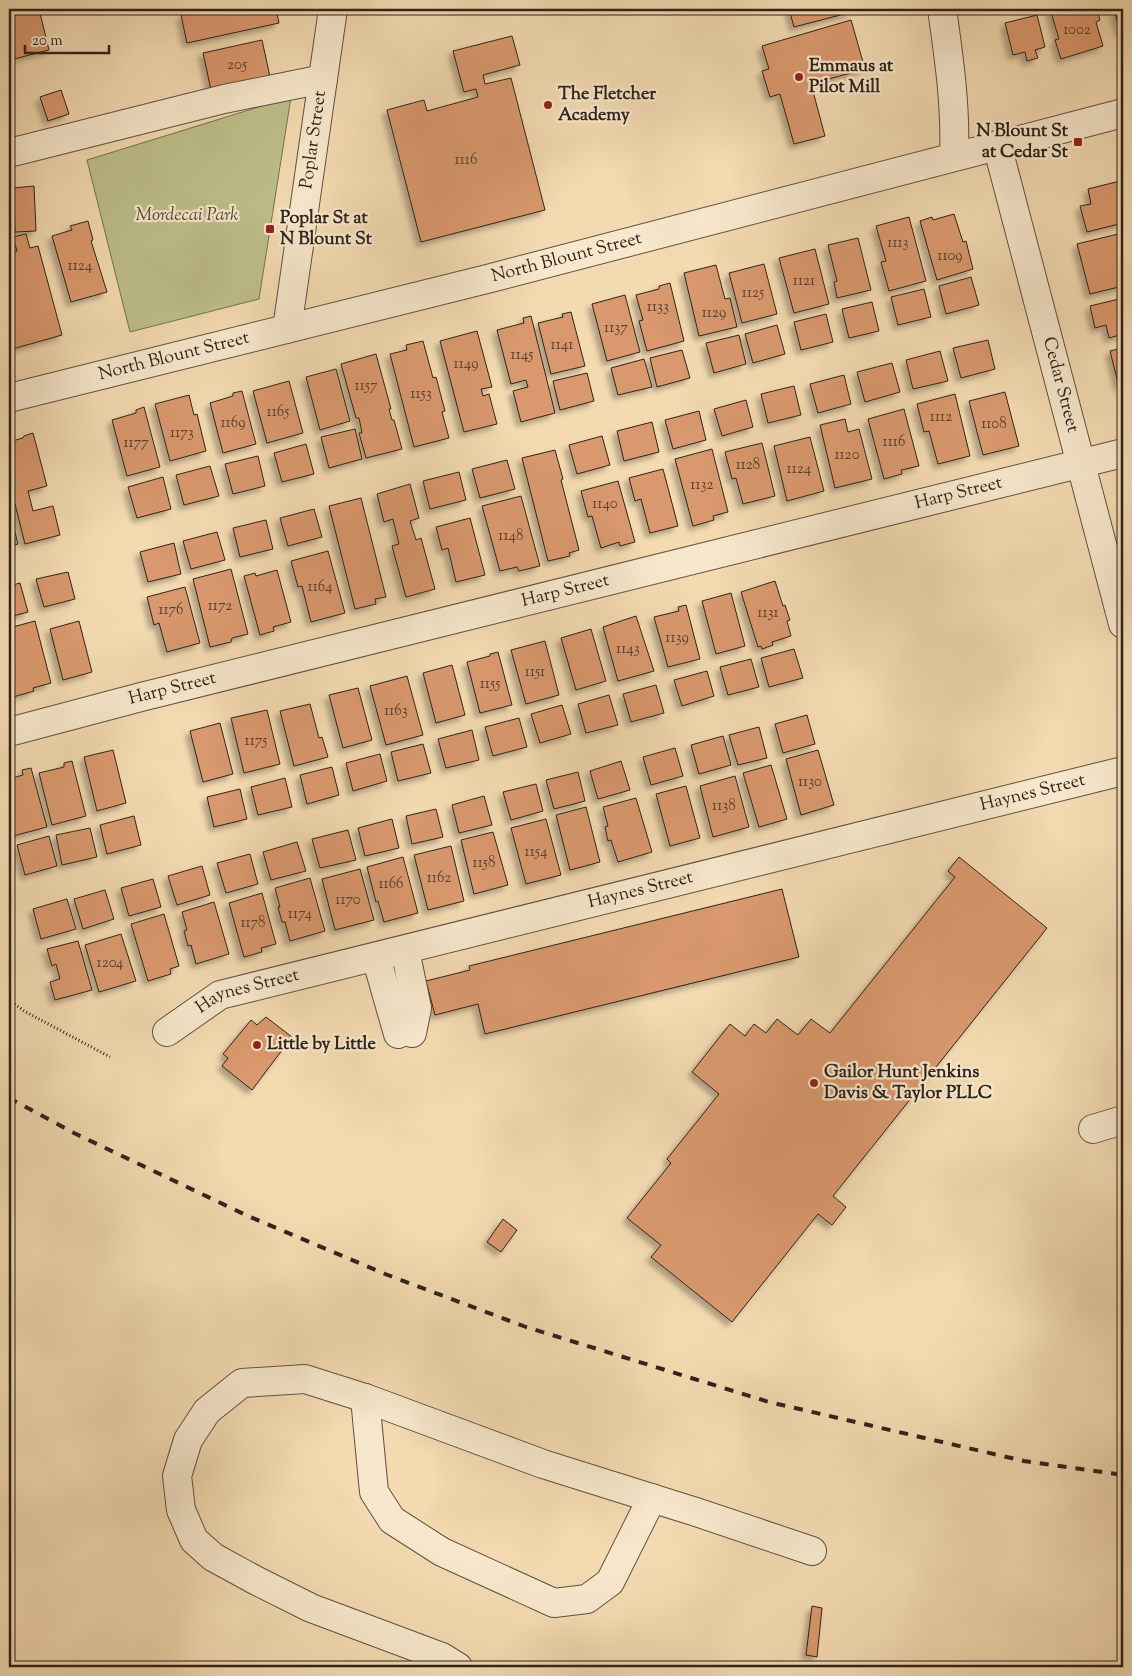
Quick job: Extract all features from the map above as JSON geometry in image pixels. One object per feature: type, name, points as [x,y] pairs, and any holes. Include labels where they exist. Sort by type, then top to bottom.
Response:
[{"type":"street","name":"Poplar Street","points":[[287,329],[333,9]]},
{"type":"street","points":[[942,9],[952,72],[955,128],[954,156]]},
{"type":"street","points":[[9,153],[224,99],[323,78]]},
{"type":"street","name":"North Blount Street","points":[[9,398],[500,275],[1123,113]]},
{"type":"street","name":"Cedar Street","points":[[997,145],[1123,624]]},
{"type":"street","name":"Harp Street","points":[[9,732],[1123,453]]},
{"type":"street","name":"Haynes Street","points":[[167,1032],[220,995],[1123,771]]},
{"type":"street","points":[[376,957],[405,1034],[417,1008],[405,950]]},
{"type":"street","points":[[1093,1129],[1123,1120]]},
{"type":"street","points":[[458,1667],[442,1657],[311,1608],[213,1557],[194,1540],[181,1510],[178,1476],[188,1440],[207,1411],[242,1383],[305,1379],[365,1398],[543,1464],[812,1551]]},
{"type":"street","points":[[365,1398],[374,1492],[392,1520],[442,1552],[554,1603],[587,1599],[610,1582],[652,1498]]},
{"type":"path","points":[[9,1000],[24,1011],[110,1057]]},
{"type":"green space","name":"Mordecai Park","points":[[291,97],[259,299],[130,332],[87,160]]},
{"type":"building","points":[[9,9],[39,9],[49,50],[14,59],[9,41]]},
{"type":"building","points":[[205,9],[276,9],[279,23],[187,43],[181,15]]},
{"type":"building","name":"Emmaus at Pilot Mill","points":[[789,9],[851,9],[852,12],[794,27]]},
{"type":"building","points":[[1050,9],[1097,9],[1100,20],[1096,22],[1103,46],[1061,59],[1055,40],[1059,39]]},
{"type":"building","points":[[1114,9],[1123,9],[1123,31],[1120,32]]},
{"type":"building","points":[[1037,15],[1045,47],[1035,50],[1038,58],[1027,61],[1025,52],[1013,55],[1005,23]]},
{"type":"building","name":"Emmaus at Pilot Mill","points":[[851,20],[865,69],[811,84],[825,136],[794,144],[780,94],[770,97],[762,71],[769,69],[762,46]]},
{"type":"building","points":[[512,36],[520,65],[483,75],[485,84],[511,78],[545,210],[421,242],[387,110],[424,100],[427,111],[478,97],[476,89],[464,92],[453,51]]},
{"type":"building","points":[[262,40],[270,77],[211,90],[203,53]]},
{"type":"building","points":[[61,90],[69,114],[48,121],[40,97]]},
{"type":"building","points":[[1120,181],[1123,194],[1123,223],[1087,232],[1080,206],[1091,204],[1088,189]]},
{"type":"building","points":[[34,186],[36,231],[15,232],[13,188]]},
{"type":"building","points":[[954,214],[963,242],[966,241],[973,269],[937,280],[920,221],[932,217],[933,220]]},
{"type":"building","points":[[909,217],[926,281],[889,291],[881,262],[886,261],[876,226]]},
{"type":"building","points":[[88,221],[93,240],[91,241],[107,292],[71,302],[52,236],[72,230],[70,226]]},
{"type":"building","points":[[26,234],[30,248],[38,246],[62,335],[9,350],[9,253],[17,251],[13,237]]},
{"type":"building","points":[[1118,234],[1123,255],[1123,286],[1090,294],[1077,244]]},
{"type":"building","points":[[858,238],[871,290],[837,298],[834,282],[837,281],[828,245]]},
{"type":"building","points":[[815,249],[829,304],[794,313],[779,258]]},
{"type":"building","points":[[764,264],[777,314],[742,323],[729,273]]},
{"type":"building","points":[[716,265],[725,299],[730,298],[737,327],[699,336],[684,273]]},
{"type":"building","points":[[971,277],[979,305],[946,314],[939,286]]},
{"type":"building","points":[[670,283],[684,341],[647,351],[639,321],[643,320],[636,295],[659,289],[659,286]]},
{"type":"building","points":[[924,289],[931,317],[898,325],[891,297]]},
{"type":"building","points":[[625,295],[640,352],[607,361],[592,304]]},
{"type":"building","points":[[1123,298],[1123,334],[1109,338],[1106,325],[1095,328],[1090,306]]},
{"type":"building","points":[[872,302],[879,331],[849,338],[842,309]]},
{"type":"building","points":[[571,312],[585,366],[551,374],[538,323],[563,317],[562,314]]},
{"type":"building","points":[[826,314],[833,342],[801,350],[794,322]]},
{"type":"building","points":[[531,316],[555,413],[521,422],[513,391],[528,387],[526,380],[511,384],[497,330],[524,323],[523,318]]},
{"type":"building","points":[[777,325],[785,354],[753,363],[745,334]]},
{"type":"building","points":[[477,331],[492,387],[481,389],[483,396],[489,394],[497,424],[464,432],[440,341]]},
{"type":"building","points":[[739,335],[746,364],[714,373],[706,343]]},
{"type":"building","points":[[988,340],[995,369],[961,378],[953,348]]},
{"type":"building","points":[[423,341],[433,378],[436,377],[445,411],[442,412],[449,438],[414,447],[390,354],[407,350],[406,345]]},
{"type":"building","points":[[1123,348],[1123,386],[1119,387],[1110,351]]},
{"type":"building","points":[[682,350],[690,378],[657,387],[650,358]]},
{"type":"building","points":[[940,351],[948,381],[913,389],[906,360]]},
{"type":"building","points":[[376,354],[391,409],[389,409],[392,420],[394,420],[402,449],[366,458],[359,433],[362,433],[359,418],[356,418],[341,364]]},
{"type":"building","points":[[644,359],[652,387],[618,395],[611,368]]},
{"type":"building","points":[[892,363],[900,392],[865,402],[857,372]]},
{"type":"building","points":[[336,369],[350,421],[320,430],[306,377]]},
{"type":"building","points":[[587,373],[594,401],[560,410],[553,381]]},
{"type":"building","points":[[844,375],[851,404],[818,413],[810,384]]},
{"type":"building","points":[[289,381],[303,433],[267,443],[253,391]]},
{"type":"building","points":[[794,386],[801,415],[768,423],[761,394]]},
{"type":"building","points":[[242,391],[256,444],[223,453],[210,403],[233,396],[233,393]]},
{"type":"building","points":[[1005,392],[1019,446],[983,455],[969,401]]},
{"type":"building","points":[[955,394],[970,456],[938,464],[929,431],[924,432],[917,404]]},
{"type":"building","points":[[189,395],[194,415],[197,414],[206,451],[170,461],[155,404]]},
{"type":"building","points":[[746,400],[753,427],[722,436],[714,409]]},
{"type":"building","points":[[144,407],[160,467],[127,476],[112,420],[136,413],[136,410]]},
{"type":"building","points":[[904,409],[919,466],[901,470],[902,474],[884,479],[868,419]]},
{"type":"building","points":[[699,411],[706,440],[673,449],[665,420]]},
{"type":"building","points":[[845,419],[848,432],[859,429],[872,479],[835,488],[820,425]]},
{"type":"building","points":[[652,422],[659,452],[624,461],[617,431]]},
{"type":"building","points":[[355,429],[362,459],[329,468],[321,437]]},
{"type":"building","points":[[33,433],[47,486],[28,491],[33,511],[53,506],[60,535],[25,544],[9,480],[9,442]]},
{"type":"building","points":[[602,436],[610,465],[577,474],[569,445]]},
{"type":"building","points":[[810,437],[824,491],[787,501],[774,446]]},
{"type":"building","points":[[762,443],[775,496],[743,504],[736,478],[732,479],[725,452]]},
{"type":"building","points":[[306,444],[314,474],[282,482],[274,453]]},
{"type":"building","points":[[712,449],[728,512],[713,516],[714,520],[693,526],[675,459]]},
{"type":"building","points":[[555,450],[579,550],[569,553],[570,556],[548,561],[522,458]]},
{"type":"building","points":[[258,456],[265,486],[233,494],[225,464]]},
{"type":"building","points":[[507,460],[515,489],[480,498],[472,469]]},
{"type":"building","points":[[210,466],[219,496],[184,505],[176,475]]},
{"type":"building","points":[[663,469],[678,526],[650,533],[641,499],[635,501],[629,478]]},
{"type":"building","points":[[459,472],[466,500],[430,509],[423,481]]},
{"type":"building","points":[[163,477],[171,509],[137,518],[128,487]]},
{"type":"building","points":[[618,481],[635,542],[620,546],[619,542],[601,548],[592,516],[588,517],[581,491]]},
{"type":"building","points":[[410,484],[419,518],[410,521],[416,540],[421,538],[435,589],[406,597],[392,546],[399,544],[393,519],[384,522],[377,494]]},
{"type":"building","points":[[521,496],[540,566],[519,571],[517,567],[500,571],[482,506]]},
{"type":"building","points":[[361,498],[386,597],[375,599],[376,604],[355,609],[329,506]]},
{"type":"building","points":[[314,509],[322,537],[288,546],[280,518]]},
{"type":"building","points":[[9,516],[11,516],[18,544],[9,547]]},
{"type":"building","points":[[470,518],[485,575],[456,582],[448,548],[442,550],[436,527]]},
{"type":"building","points":[[266,520],[273,549],[240,557],[233,528]]},
{"type":"building","points":[[217,532],[225,560],[191,569],[183,541]]},
{"type":"building","points":[[174,543],[181,574],[148,582],[140,552]]},
{"type":"building","points":[[328,551],[345,613],[311,622],[302,586],[298,587],[291,561]]},
{"type":"building","points":[[231,569],[248,634],[232,638],[231,642],[210,647],[193,579]]},
{"type":"building","points":[[277,570],[291,622],[273,627],[274,631],[260,635],[244,576],[255,573],[256,576]]},
{"type":"building","points":[[68,572],[75,599],[44,607],[36,579]]},
{"type":"building","points":[[775,581],[783,606],[785,605],[790,620],[787,621],[791,636],[772,642],[773,645],[762,649],[761,646],[758,647],[741,592]]},
{"type":"building","points":[[20,583],[28,612],[9,617],[9,586]]},
{"type":"building","points":[[185,587],[200,643],[167,652],[159,623],[154,625],[147,597]]},
{"type":"building","points":[[731,593],[745,646],[716,654],[702,601]]},
{"type":"building","points":[[686,605],[700,659],[668,667],[654,617],[679,611],[678,607]]},
{"type":"building","points":[[636,616],[654,671],[618,681],[603,627]]},
{"type":"building","points":[[35,621],[51,683],[33,688],[34,691],[13,697],[9,681],[9,628]]},
{"type":"building","points":[[79,621],[92,672],[63,680],[50,629]]},
{"type":"building","points":[[591,629],[606,681],[576,690],[561,638]]},
{"type":"building","points":[[545,641],[559,695],[526,704],[511,650]]},
{"type":"building","points":[[794,649],[803,678],[769,687],[761,658]]},
{"type":"building","points":[[498,652],[512,705],[480,713],[467,662]]},
{"type":"building","points":[[751,659],[759,687],[728,695],[720,667]]},
{"type":"building","points":[[452,665],[465,715],[436,723],[423,673]]},
{"type":"building","points":[[707,671],[714,696],[682,706],[674,680]]},
{"type":"building","points":[[407,676],[423,735],[386,745],[370,686]]},
{"type":"building","points":[[656,685],[664,713],[631,722],[623,694]]},
{"type":"building","points":[[358,688],[372,740],[343,748],[329,695]]},
{"type":"building","points":[[609,695],[618,725],[586,733],[578,704]]},
{"type":"building","points":[[310,704],[319,738],[322,737],[328,757],[294,766],[280,711]]},
{"type":"building","points":[[562,705],[571,734],[540,743],[531,714]]},
{"type":"building","points":[[267,710],[280,764],[244,773],[231,718]]},
{"type":"building","points":[[807,715],[815,744],[783,753],[775,724]]},
{"type":"building","points":[[519,718],[527,747],[493,756],[485,727]]},
{"type":"building","points":[[220,723],[233,774],[203,782],[190,731]]},
{"type":"building","points":[[759,727],[767,758],[738,765],[729,735]]},
{"type":"building","points":[[472,730],[479,760],[446,768],[438,739]]},
{"type":"building","points":[[723,736],[731,765],[699,774],[691,745]]},
{"type":"building","points":[[423,744],[431,773],[398,781],[391,752]]},
{"type":"building","points":[[675,748],[683,776],[651,785],[643,757]]},
{"type":"building","points":[[113,750],[126,803],[97,811],[84,757]]},
{"type":"building","points":[[818,750],[834,805],[801,815],[786,759]]},
{"type":"building","points":[[380,754],[387,781],[353,791],[346,763]]},
{"type":"building","points":[[72,761],[86,816],[52,825],[39,773],[64,767],[64,763]]},
{"type":"building","points":[[621,761],[630,790],[598,799],[590,771]]},
{"type":"building","points":[[771,765],[787,819],[759,827],[743,773]]},
{"type":"building","points":[[332,767],[339,795],[307,804],[300,775]]},
{"type":"building","points":[[31,768],[47,827],[13,836],[9,820],[9,779],[23,775],[22,770]]},
{"type":"building","points":[[578,772],[585,801],[554,809],[546,780]]},
{"type":"building","points":[[735,776],[749,827],[713,837],[700,786]]},
{"type":"building","points":[[285,778],[292,807],[258,815],[251,787]]},
{"type":"building","points":[[536,784],[543,811],[511,820],[503,792]]},
{"type":"building","points":[[686,786],[700,838],[670,846],[656,794]]},
{"type":"building","points":[[240,789],[247,819],[214,827],[207,797]]},
{"type":"building","points":[[484,796],[492,825],[459,833],[452,805]]},
{"type":"building","points":[[636,798],[652,852],[618,862],[611,840],[608,841],[605,827],[608,826],[603,807]]},
{"type":"building","points":[[586,807],[600,862],[570,870],[556,815]]},
{"type":"building","points":[[436,809],[443,837],[412,844],[406,816]]},
{"type":"building","points":[[134,816],[141,845],[107,854],[100,825]]},
{"type":"building","points":[[392,819],[399,848],[365,856],[358,828]]},
{"type":"building","points":[[546,819],[561,875],[526,884],[511,828]]},
{"type":"building","points":[[90,828],[97,857],[62,865],[56,835]]},
{"type":"building","points":[[348,830],[356,860],[320,868],[312,839]]},
{"type":"building","points":[[493,832],[508,885],[474,894],[461,840]]},
{"type":"building","points":[[49,836],[57,866],[25,875],[17,845]]},
{"type":"building","points":[[297,842],[306,871],[271,880],[263,852]]},
{"type":"building","points":[[451,846],[464,901],[428,910],[414,855]]},
{"type":"building","points":[[250,854],[258,884],[226,893],[217,863]]},
{"type":"building","points":[[9,857],[13,874],[9,876]]},
{"type":"building","points":[[403,857],[418,913],[384,922],[378,901],[376,902],[367,867]]},
{"type":"building","name":"Gailor Hunt Jenkins Davis & Taylor PLLC","points":[[959,857],[1047,928],[833,1196],[846,1207],[832,1225],[818,1214],[732,1322],[651,1257],[661,1245],[627,1218],[671,1163],[667,1159],[719,1094],[692,1072],[730,1024],[745,1036],[754,1024],[766,1033],[777,1019],[798,1035],[811,1019],[830,1033],[955,877],[948,871]]},
{"type":"building","points":[[202,866],[210,895],[177,905],[168,876]]},
{"type":"building","points":[[360,869],[374,920],[335,930],[322,879]]},
{"type":"building","points":[[310,878],[325,931],[290,941],[285,922],[282,922],[275,888]]},
{"type":"building","points":[[153,879],[161,907],[129,916],[121,888]]},
{"type":"building","points":[[782,889],[799,957],[485,1034],[478,1004],[435,1015],[426,981],[470,970],[469,966]]},
{"type":"building","points":[[105,890],[114,919],[83,929],[74,899]]},
{"type":"building","points":[[262,893],[276,944],[261,948],[262,952],[244,957],[229,903]]},
{"type":"building","points":[[67,899],[76,929],[41,939],[33,909]]},
{"type":"building","points":[[214,902],[229,954],[196,964],[191,945],[188,946],[184,931],[187,930],[182,912]]},
{"type":"building","points":[[164,914],[179,966],[170,969],[171,974],[148,981],[131,924]]},
{"type":"building","points":[[121,934],[136,981],[99,992],[85,945]]},
{"type":"building","points":[[78,941],[92,990],[55,1000],[50,982],[60,979],[56,964],[52,966],[47,949]]},
{"type":"building","name":"Little by Little","points":[[266,1017],[292,1037],[252,1090],[222,1066],[228,1058],[223,1054],[251,1020],[257,1025]]},
{"type":"building","points":[[503,1219],[517,1230],[501,1252],[487,1242]]},
{"type":"building","points":[[812,1606],[822,1608],[817,1657],[806,1655]]},
{"type":"building","points":[[833,1663],[884,1665],[883,1667],[833,1667]]},
{"type":"railway","points":[[9,1098],[74,1133],[248,1216],[385,1274],[526,1327],[769,1402],[1024,1461],[1123,1475]]},
{"type":"place","name":"Emmaus at Pilot Mill","points":[[799,77]]},
{"type":"place","name":"The Fletcher Academy","points":[[548,105]]},
{"type":"place","name":"N Blount St at Cedar St","points":[[1078,142]]},
{"type":"place","name":"Poplar St at N Blount St","points":[[270,229]]},
{"type":"place","name":"Little by Little","points":[[257,1045]]},
{"type":"place","name":"Gailor Hunt Jenkins Davis & Taylor PLLC","points":[[814,1083]]}]
